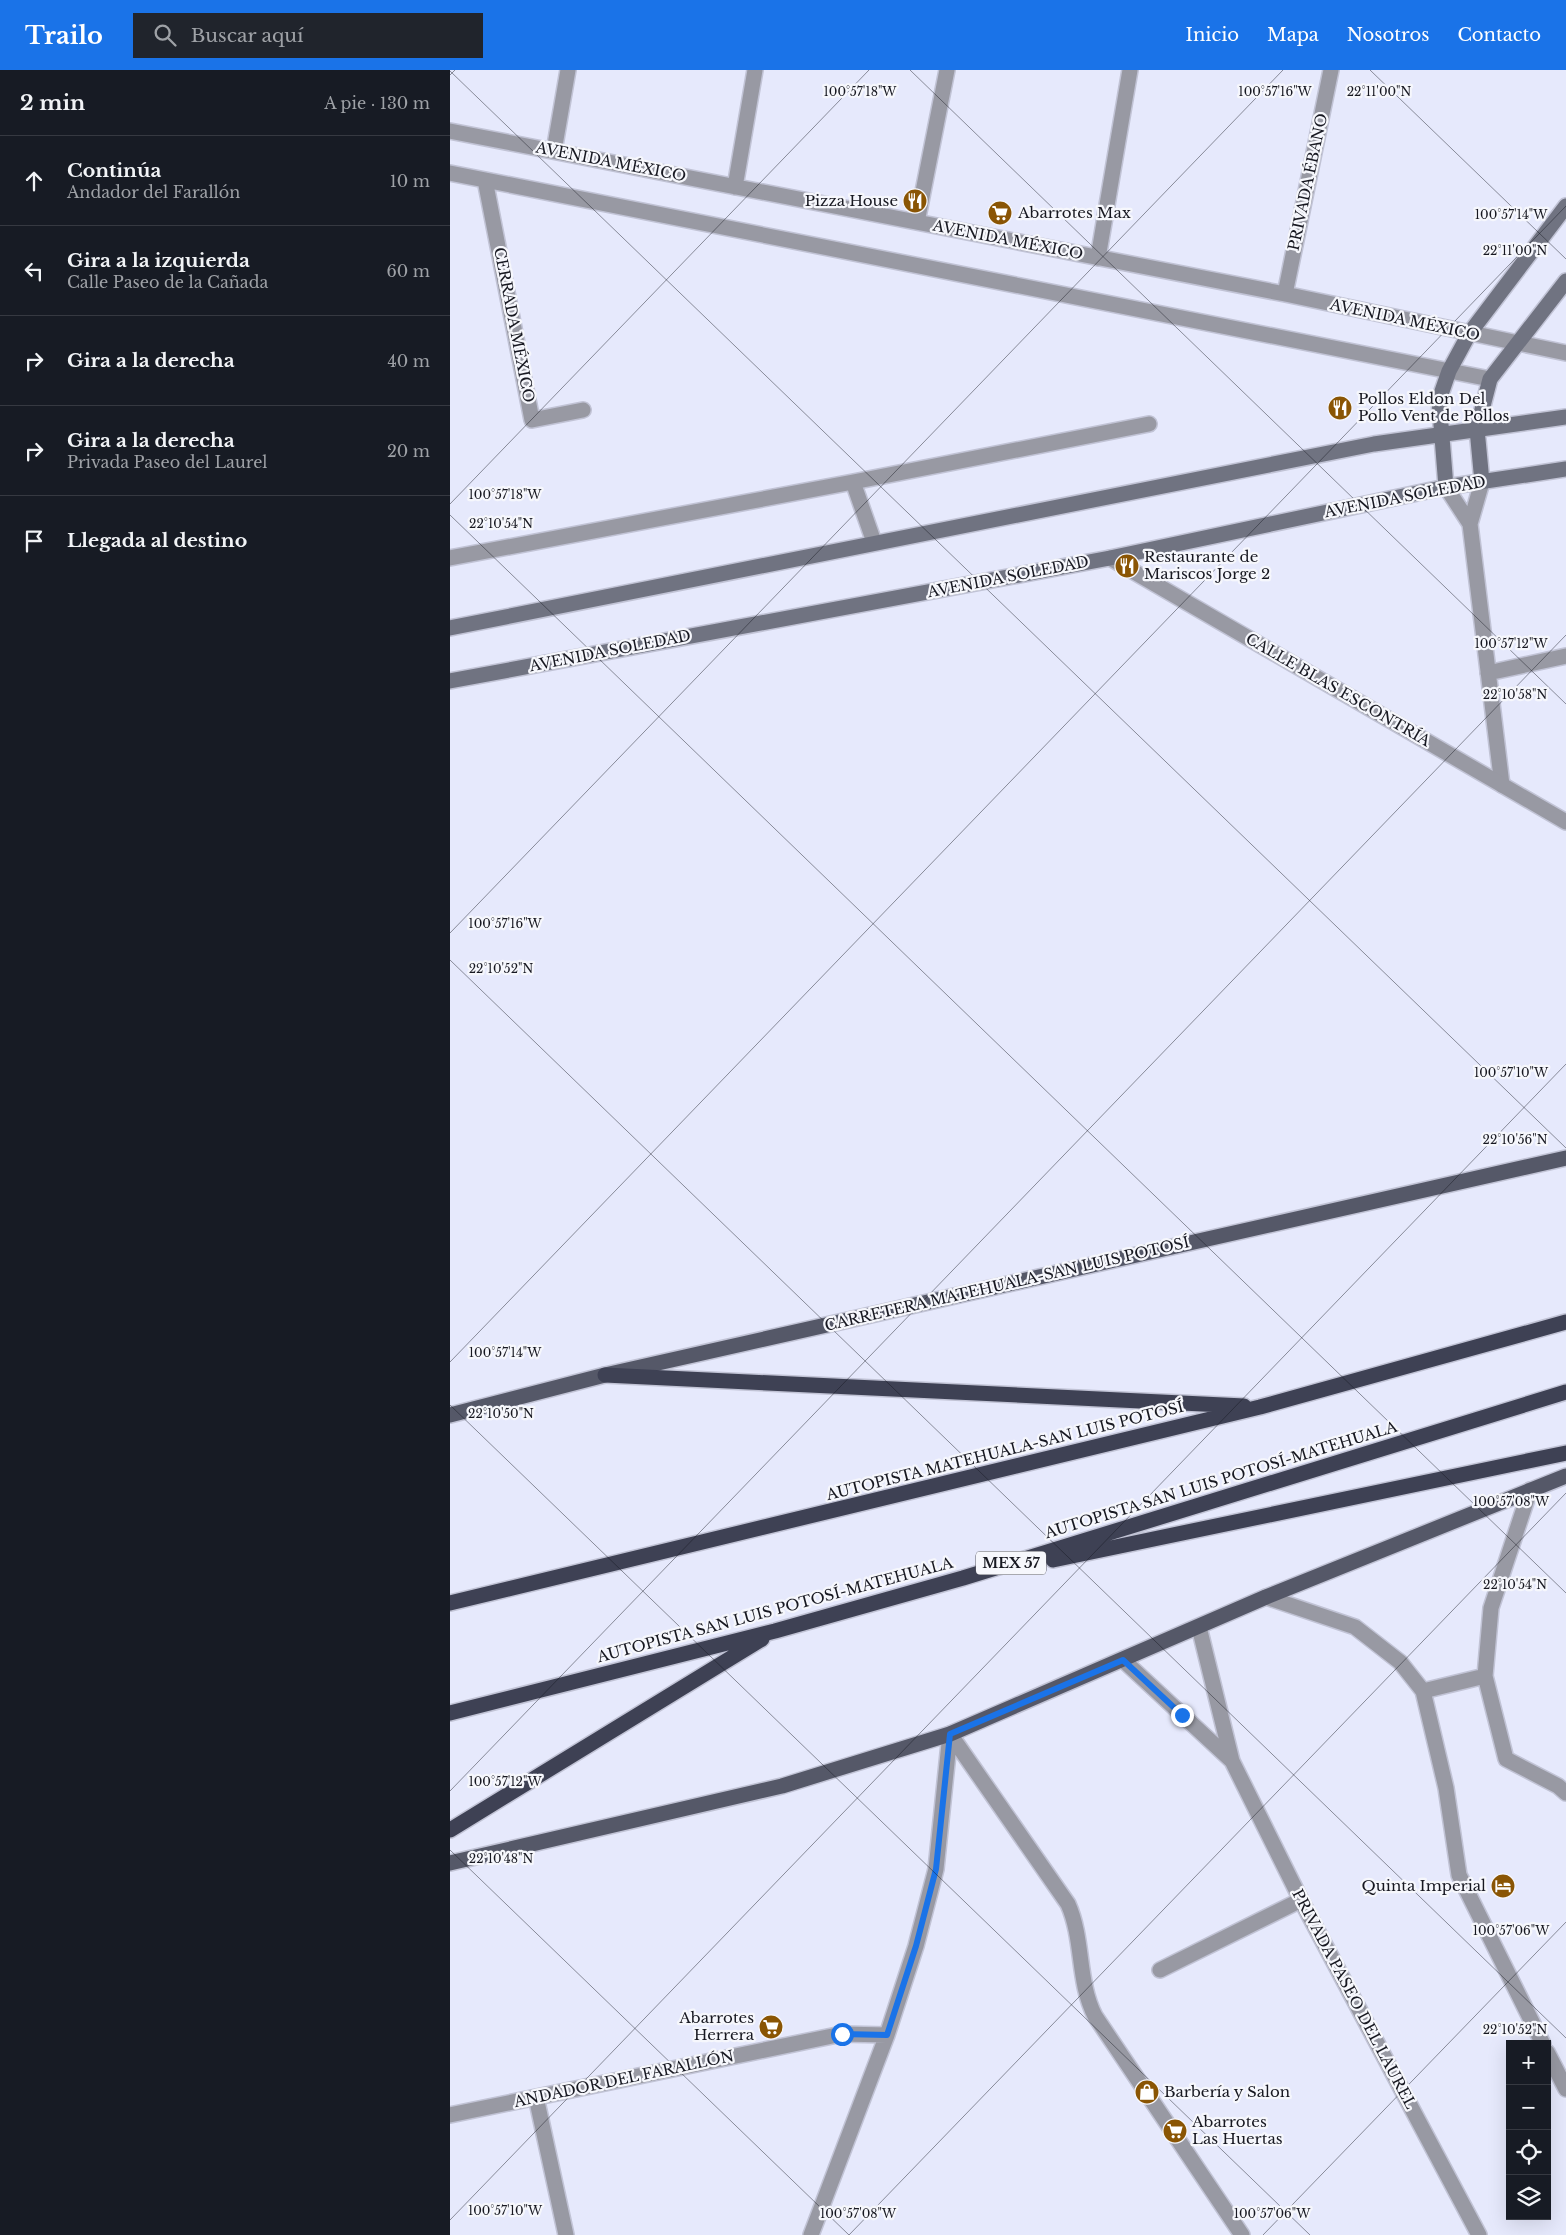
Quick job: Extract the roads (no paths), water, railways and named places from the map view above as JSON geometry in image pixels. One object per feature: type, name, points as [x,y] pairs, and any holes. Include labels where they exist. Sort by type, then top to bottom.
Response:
[{"type":"highway","name":"AUTOPISTA MATEHUALA-SAN LUIS POTOSÍ","points":[[450,1603],[1260,1406],[1566,1322]]},
{"type":"highway","points":[[604,1375],[1260,1406]]},
{"type":"highway","name":"AUTOPISTA SAN LUIS POTOSÍ-MATEHUALA","points":[[450,1712],[775,1631],[963,1578],[1566,1392]]},
{"type":"highway","points":[[963,1578],[1566,1453]]},
{"type":"highway","points":[[450,1830],[775,1631]]},
{"type":"main road","name":"CARRETERA MATEHUALA-SAN LUIS POTOSÍ","points":[[450,1415],[604,1375],[1566,1158]]},
{"type":"main road","points":[[450,1863],[782,1786],[950,1734],[1266,1597],[1530,1490],[1565,1478]]},
{"type":"street","points":[[554,151],[568,70]]},
{"type":"street","points":[[735,187],[756,70]]},
{"type":"street","points":[[917,222],[948,70]]},
{"type":"street","points":[[1098,258],[1130,70]]},
{"type":"street","name":"PRIVADA ÉBANO","points":[[1285,294],[1332,70]]},
{"type":"street","name":"AVENIDA MÉXICO","points":[[450,131],[1285,294],[1566,354]]},
{"type":"street","points":[[450,173],[1490,379]]},
{"type":"street","name":"CERRADA MÉXICO","points":[[485,180],[532,420],[583,410]]},
{"type":"street","points":[[1470,524],[1446,487],[1440,434],[1439,400],[1449,371],[1469,334],[1566,206]]},
{"type":"street","points":[[1502,784],[1470,524],[1482,482],[1477,429],[1490,379],[1566,282]]},
{"type":"street","points":[[450,628],[874,542],[1374,444],[1566,417]]},
{"type":"street","points":[[450,558],[1149,424]]},
{"type":"street","name":"AVENIDA SOLEDAD","points":[[450,682],[1110,558],[1446,487],[1566,470]]},
{"type":"street","points":[[854,482],[874,542]]},
{"type":"street","name":"CALLE BLAS ESCONTRÍA","points":[[1110,558],[1566,822]]},
{"type":"street","points":[[1488,673],[1566,656]]},
{"type":"street","points":[[1530,1490],[1491,1608],[1485,1676],[1506,1759],[1558,1786],[1566,1793]]},
{"type":"street","points":[[1266,1597],[1355,1627],[1400,1662],[1423,1692],[1446,1788],[1459,1875],[1541,2040]]},
{"type":"street","name":"PRIVADA PASEO DEL LAUREL","points":[[1199,1627],[1232,1761],[1301,1900],[1479,2235]]},
{"type":"street","name":"PRIVADA PASEO DEL LAUREL","points":[[1123,1660],[1232,1761]]},
{"type":"street","points":[[1423,1692],[1485,1676]]},
{"type":"street","points":[[811,2235],[887,2035],[916,1946],[936,1869],[950,1734]]},
{"type":"street","points":[[950,1734],[1068,1904],[1075,1918],[1084,1990],[1095,2016],[1242,2235]]},
{"type":"street","points":[[1160,1970],[1301,1900]]},
{"type":"street","name":"ANDADOR DEL FARALLÓN","points":[[450,2115],[842,2034],[887,2035]]},
{"type":"street","points":[[1551,2060],[1566,2089]]},
{"type":"street","points":[[536,2097],[566,2235]]},
{"type":"place","name":"Pizza House","points":[[915,201]]},
{"type":"place","name":"Abarrotes Max","points":[[1000,213]]},
{"type":"place","name":"Pollos Eldon Del Pollo Vent de Pollos","points":[[1340,408]]},
{"type":"place","name":"Restaurante de Mariscos Jorge 2","points":[[1127,566]]},
{"type":"place","name":"Quinta Imperial","points":[[1503,1886]]},
{"type":"place","name":"Abarrotes Herrera","points":[[771,2027]]},
{"type":"place","name":"Barbería y Salon","points":[[1147,2092]]},
{"type":"place","name":"Abarrotes Las Huertas","points":[[1175,2131]]}]
